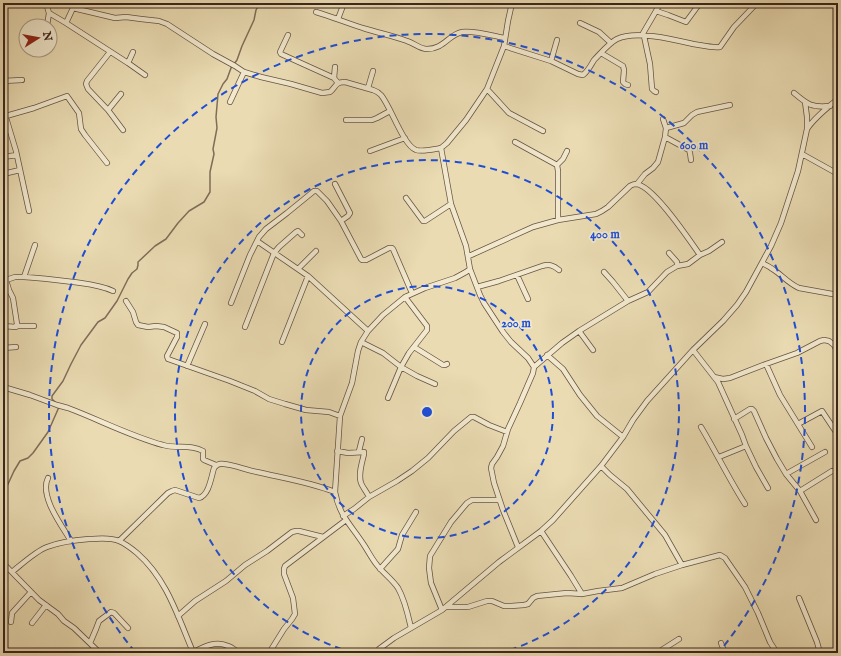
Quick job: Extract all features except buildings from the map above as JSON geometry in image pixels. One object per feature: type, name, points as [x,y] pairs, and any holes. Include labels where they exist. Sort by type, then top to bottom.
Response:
[{"type":"street","points":[[46,3],[49,14],[48,18]]},
{"type":"street","points":[[338,19],[344,3]]},
{"type":"street","points":[[66,23],[73,6],[115,18],[126,17],[163,22],[244,72],[322,93],[330,92],[338,83],[345,82],[368,88],[378,92],[381,95],[405,138],[411,147],[417,150],[441,148],[447,143],[466,120],[487,89],[504,46],[512,3]]},
{"type":"street","points":[[656,92],[652,89],[650,64],[643,36],[660,3]]},
{"type":"street","points":[[656,11],[686,22],[700,3]]},
{"type":"street","points":[[504,46],[551,61],[581,75],[584,74],[596,58],[611,43],[626,36],[643,36],[718,47],[721,46],[734,27],[757,3]]},
{"type":"street","points":[[316,12],[365,29],[408,41],[424,49],[437,47],[462,32],[505,38]]},
{"type":"street","points":[[49,14],[66,23],[145,75]]},
{"type":"street","points":[[580,23],[600,32],[611,43]]},
{"type":"street","points":[[288,35],[280,52],[281,54],[334,78],[338,83]]},
{"type":"street","points":[[551,61],[557,40]]},
{"type":"street","points":[[110,52],[86,84],[88,89],[108,110],[123,130]]},
{"type":"street","points":[[128,63],[133,52]]},
{"type":"street","points":[[602,53],[623,66],[623,82],[628,85]]},
{"type":"street","points":[[334,78],[336,67]]},
{"type":"street","points":[[368,88],[373,71]]},
{"type":"street","points":[[230,102],[244,72]]},
{"type":"street","points":[[3,81],[22,80]]},
{"type":"street","points":[[487,89],[509,113],[543,131]]},
{"type":"street","points":[[794,93],[805,102],[818,107],[830,106]]},
{"type":"street","points":[[108,110],[121,94]]},
{"type":"street","points":[[5,119],[67,96],[79,113],[80,126],[85,135],[107,163]]},
{"type":"street","points":[[807,129],[838,99]]},
{"type":"street","points":[[379,652],[394,638],[444,608],[499,562],[541,531],[561,512],[602,466],[647,401],[693,350],[737,305],[762,263],[781,223],[798,171],[807,129],[805,102]]},
{"type":"street","points":[[666,128],[684,123],[697,112],[730,105]]},
{"type":"street","points":[[3,109],[17,155],[29,211]]},
{"type":"street","points":[[346,120],[372,120],[390,111]]},
{"type":"street","points":[[469,256],[533,227],[558,220],[596,214],[608,207],[630,186],[637,184],[658,162],[665,136],[666,128],[664,119]]},
{"type":"street","points":[[665,136],[689,150],[691,160]]},
{"type":"street","points":[[370,151],[405,138]]},
{"type":"street","points":[[515,142],[557,165]]},
{"type":"street","points":[[441,148],[451,204],[469,256],[470,268],[477,287],[484,303],[503,332],[534,366]]},
{"type":"street","points":[[557,165],[563,159],[567,151]]},
{"type":"street","points":[[802,154],[838,174]]},
{"type":"street","points":[[3,157],[17,155]]},
{"type":"street","points":[[557,165],[558,220]]},
{"type":"street","points":[[3,174],[20,170]]},
{"type":"street","points":[[335,184],[350,213],[341,221]]},
{"type":"street","points":[[637,184],[645,188],[656,198],[675,220],[700,255]]},
{"type":"street","points":[[231,303],[250,255],[262,232],[314,190],[327,201],[341,221],[359,258],[366,260],[389,248],[393,249],[412,293]]},
{"type":"street","points":[[406,198],[423,221],[451,204]]},
{"type":"street","points":[[245,327],[274,253],[296,232],[298,231],[302,235]]},
{"type":"street","points":[[257,241],[308,276],[368,331]]},
{"type":"street","points":[[518,547],[499,500],[492,478],[491,468],[503,446],[507,432],[533,373],[534,366],[579,331],[628,301],[648,292],[667,272],[678,266],[688,264],[722,242]]},
{"type":"street","points":[[24,277],[36,245]]},
{"type":"street","points":[[298,269],[316,251]]},
{"type":"street","points":[[669,253],[677,262],[678,266]]},
{"type":"street","points":[[762,263],[774,270],[794,286],[838,295]]},
{"type":"street","points":[[477,287],[500,281],[548,264],[559,270]]},
{"type":"street","points":[[411,628],[406,608],[397,587],[376,564],[364,544],[344,518],[336,500],[334,492],[340,416],[352,383],[358,351],[361,342],[368,331],[383,315],[405,297],[412,293],[455,278],[470,268]]},
{"type":"street","points":[[604,272],[628,301]]},
{"type":"street","points":[[516,275],[528,299]]},
{"type":"street","points":[[282,342],[308,276]]},
{"type":"street","points":[[16,326],[17,320],[13,296],[5,280],[16,277],[46,278],[90,284],[113,291]]},
{"type":"street","points":[[388,398],[401,367],[414,346],[428,328],[405,297]]},
{"type":"street","points":[[126,301],[133,312],[138,325],[148,327],[164,327],[177,333],[167,358],[168,360],[230,381],[255,391],[269,399],[306,410],[325,411],[340,416]]},
{"type":"street","points":[[187,366],[205,324]]},
{"type":"street","points":[[3,326],[34,326]]},
{"type":"street","points":[[579,331],[593,350]]},
{"type":"street","points":[[714,377],[723,379],[730,378],[797,353],[824,340],[829,341],[834,345],[838,353]]},
{"type":"street","points":[[361,342],[382,353],[401,367],[435,384]]},
{"type":"street","points":[[414,346],[443,365],[448,364]]},
{"type":"street","points":[[3,348],[16,347]]},
{"type":"street","points":[[693,350],[720,387],[746,446],[768,488]]},
{"type":"street","points":[[547,355],[562,369],[597,416],[623,437]]},
{"type":"street","points":[[766,364],[780,395],[812,447]]},
{"type":"street","points":[[3,387],[59,406],[64,406],[138,437],[165,446],[199,449],[203,451],[204,460],[216,465],[225,464],[308,483],[334,492]]},
{"type":"street","points":[[734,419],[750,409],[754,411],[777,459],[786,474],[800,491],[816,520]]},
{"type":"street","points":[[798,424],[822,411],[838,435]]},
{"type":"street","points":[[269,653],[295,614],[293,598],[284,574],[285,566],[323,537],[369,497],[397,481],[417,467],[471,417],[507,432]]},
{"type":"street","points":[[701,427],[719,457],[732,484],[745,504]]},
{"type":"street","points":[[359,451],[362,439]]},
{"type":"street","points":[[719,457],[746,446]]},
{"type":"street","points":[[337,451],[363,451],[364,453],[360,472],[361,482],[369,497]]},
{"type":"street","points":[[786,474],[825,452]]},
{"type":"street","points":[[119,541],[172,491],[175,490],[199,498],[204,496],[216,465]]},
{"type":"street","points":[[602,466],[610,475],[627,489],[665,535],[682,565]]},
{"type":"street","points":[[800,491],[832,471]]},
{"type":"street","points":[[48,478],[46,489],[51,510],[71,541]]},
{"type":"street","points":[[444,608],[431,583],[429,568],[430,556],[451,522],[466,503],[472,500],[499,500]]},
{"type":"street","points":[[380,569],[398,549],[402,535],[416,512]]},
{"type":"street","points":[[178,616],[195,601],[226,581],[245,565],[292,532],[299,531],[323,537]]},
{"type":"street","points":[[541,531],[582,594]]},
{"type":"street","points":[[12,572],[47,547],[71,541],[102,538],[119,541],[127,545],[143,559],[161,580],[173,603],[193,653],[204,646],[217,643],[228,646],[239,653]]},
{"type":"street","points":[[444,608],[468,607],[487,601],[492,601],[504,606],[526,605],[537,596],[567,593],[582,594],[622,588],[655,574],[720,555],[723,556],[745,587],[770,642],[777,653]]},
{"type":"street","points":[[3,563],[38,600],[58,614],[100,653]]},
{"type":"street","points":[[11,622],[12,613],[31,592]]},
{"type":"street","points":[[799,598],[820,653]]},
{"type":"street","points":[[32,624],[46,605]]},
{"type":"street","points":[[90,643],[99,621],[111,612],[114,613],[128,628]]},
{"type":"street","points":[[657,653],[679,639]]},
{"type":"street","points":[[721,643],[725,653]]},
{"type":"waterway","points":[[56,403],[52,399],[52,396],[63,381],[81,345],[98,322],[105,318],[117,301],[128,279],[137,269],[138,262],[155,246],[166,239],[189,211],[204,202],[210,192],[210,172],[217,128],[216,117],[218,94],[227,79],[231,68],[237,60],[260,3]]},
{"type":"waterway","points":[[3,495],[20,461],[28,458],[33,453],[48,432],[59,407]]}]
